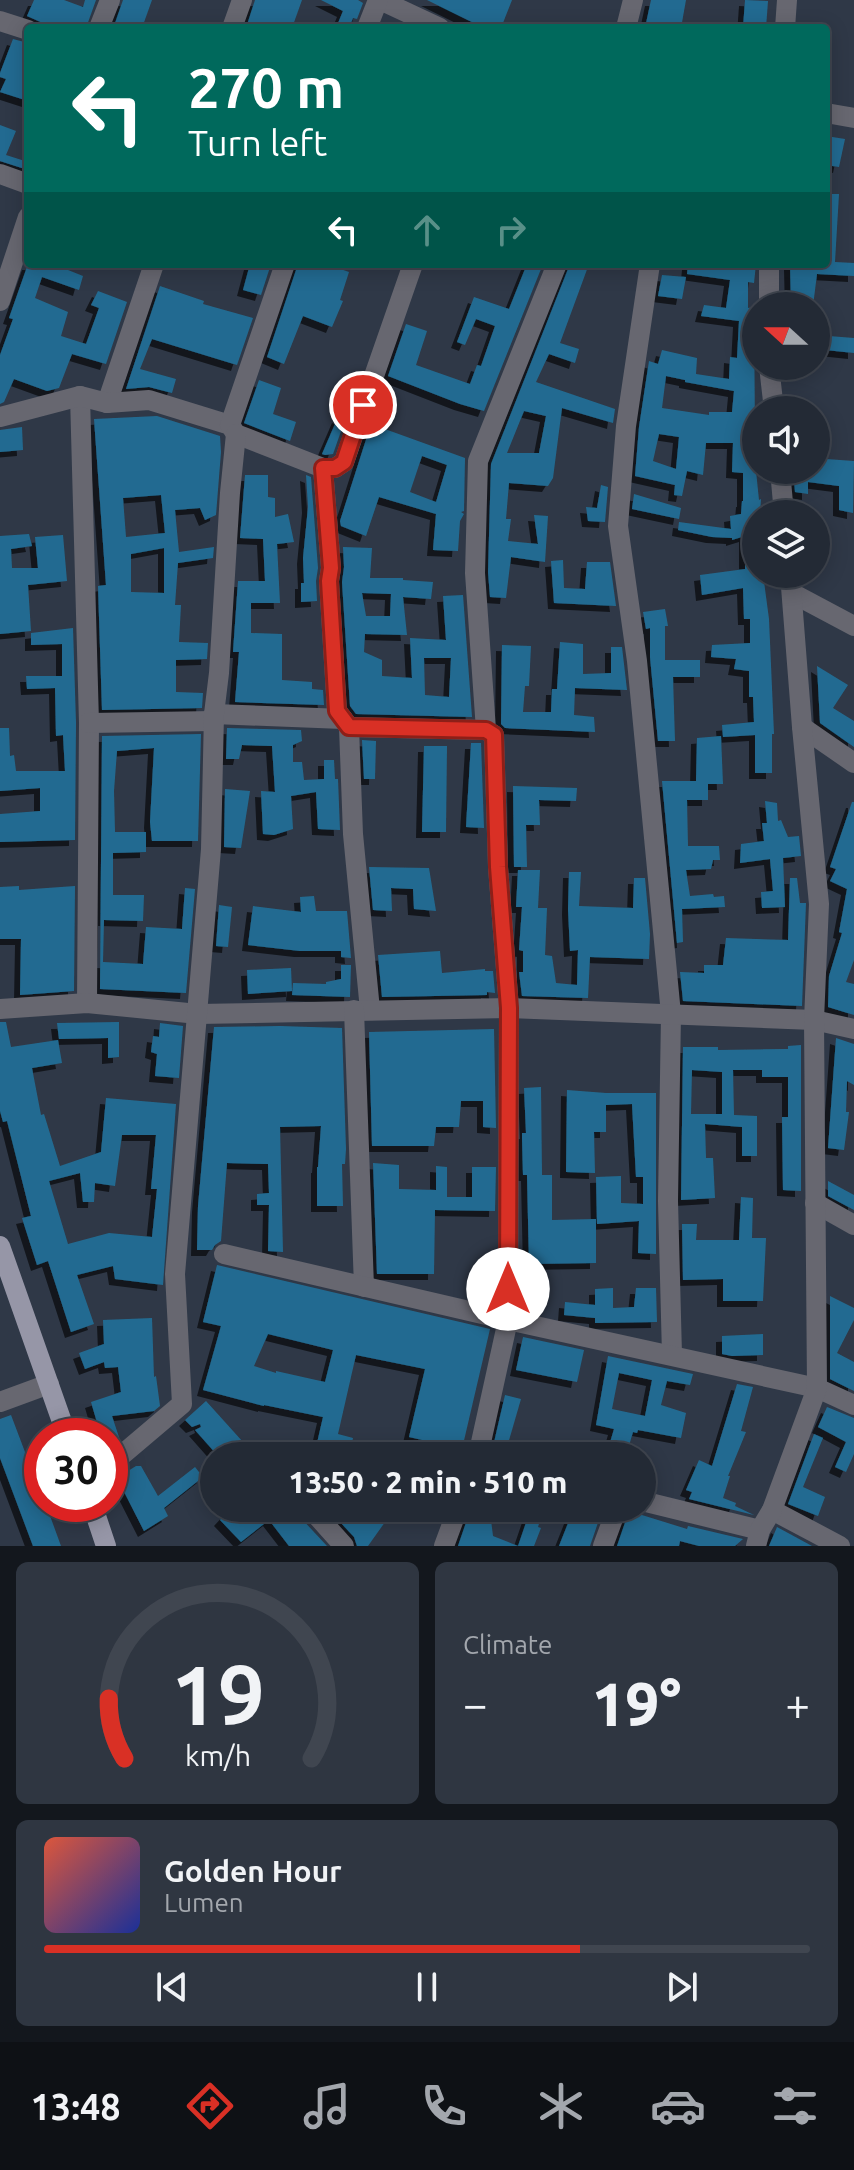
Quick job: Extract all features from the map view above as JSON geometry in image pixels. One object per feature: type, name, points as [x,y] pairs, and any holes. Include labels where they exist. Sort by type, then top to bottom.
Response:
[{"type":"main road","points":[[0,1246],[61,1418]]},
{"type":"main road","points":[[98,1522],[106,1546]]},
{"type":"street","points":[[101,24],[110,0]]},
{"type":"street","points":[[233,24],[242,0]]},
{"type":"street","points":[[369,24],[379,0],[431,24]]},
{"type":"street","points":[[627,24],[633,0]]},
{"type":"street","points":[[785,24],[787,0]]},
{"type":"street","points":[[0,21],[24,29]]},
{"type":"street","points":[[830,114],[854,118]]},
{"type":"street","points":[[0,174],[24,183]]},
{"type":"street","points":[[0,301],[24,229]]},
{"type":"street","points":[[107,403],[153,268]]},
{"type":"street","points":[[128,1450],[182,1404],[175,1274],[211,849],[214,718],[233,430],[284,268]]},
{"type":"street","points":[[0,417],[80,396],[107,403],[149,400],[233,430],[323,468],[335,468],[344,462],[412,268]]},
{"type":"street","points":[[486,730],[475,573],[478,461],[555,268]]},
{"type":"street","points":[[649,268],[626,426],[618,526],[637,661],[671,1014],[668,1201],[672,1355]]},
{"type":"street","points":[[769,268],[769,292]]},
{"type":"street","points":[[80,396],[89,723],[87,1003]]},
{"type":"street","points":[[323,468],[337,711],[346,723],[362,1010],[364,1287]]},
{"type":"street","points":[[656,1505],[758,1538],[772,1510],[817,1388],[814,1020],[819,904],[791,588]]},
{"type":"street","points":[[797,588],[854,626]]},
{"type":"street","points":[[89,723],[214,718],[486,730],[494,735],[498,867],[509,1008],[508,1320],[481,1442]]},
{"type":"street","points":[[802,727],[854,763]]},
{"type":"street","points":[[0,1009],[87,1003],[198,1014],[509,1008],[814,1020],[854,1029]]},
{"type":"street","points":[[815,1203],[854,1225]]},
{"type":"street","points":[[224,1254],[817,1388],[854,1405]]},
{"type":"street","points":[[0,1402],[49,1384]]},
{"type":"street","points":[[772,1510],[840,1546]]},
{"type":"street","points":[[323,1522],[344,1546]]},
{"type":"street","points":[[444,1546],[453,1522]]},
{"type":"street","points":[[603,1546],[612,1522]]},
{"type":"building","points":[[34,0],[64,0],[83,7],[85,0],[96,0],[87,24],[45,24],[27,16]]},
{"type":"building","points":[[123,0],[152,0],[143,24],[115,24]]},
{"type":"building","points":[[255,0],[302,0],[293,24],[247,24]]},
{"type":"building","points":[[321,0],[358,0],[363,3],[357,19],[353,18],[351,24],[338,24],[343,11]]},
{"type":"building","points":[[427,0],[512,0],[503,24],[476,24]]},
{"type":"building","points":[[651,0],[686,0],[682,24],[646,24]]},
{"type":"building","points":[[745,0],[768,1],[766,24],[743,24]]},
{"type":"building","points":[[13,39],[24,42],[24,100],[0,92],[6,79],[0,77]]},
{"type":"building","points":[[0,125],[16,131],[6,155],[24,161],[24,169],[0,161]]},
{"type":"building","points":[[830,137],[845,139],[839,167],[830,166]]},
{"type":"building","points":[[830,194],[839,194],[835,262],[854,263],[854,276],[817,274],[815,292],[791,292],[790,268],[830,268]]},
{"type":"building","points":[[27,268],[63,268],[83,276],[79,290],[42,277],[35,298],[68,312],[61,336],[86,344],[99,308],[91,305],[98,291],[127,302],[106,364],[72,354],[59,388],[47,391],[14,379],[4,402],[0,404],[0,355],[13,319],[9,318]]},
{"type":"building","points":[[249,268],[270,268],[261,295],[243,290]]},
{"type":"building","points":[[297,268],[338,268],[349,272],[340,300],[343,301],[332,327],[303,316],[284,364],[267,357]]},
{"type":"building","points":[[525,268],[541,268],[484,411],[388,376],[406,324],[427,331],[416,365],[470,384],[477,365],[481,366],[495,326],[476,319],[465,345],[457,342],[474,297],[509,309]]},
{"type":"building","points":[[568,268],[588,268],[560,343],[579,349],[575,363],[549,354],[536,382],[615,409],[613,423],[562,408],[553,478],[548,486],[509,483],[506,519],[511,519],[508,541],[538,544],[534,515],[548,516],[545,562],[511,557],[506,598],[490,597],[491,464]],"holes":[[[524,411],[546,416],[539,453],[507,453]]]},
{"type":"building","points":[[688,268],[756,268],[754,283],[748,282],[748,292],[742,292],[742,380],[755,380],[755,396],[742,396],[742,473],[732,472],[733,443],[706,443],[703,475],[687,471],[682,496],[674,495],[675,485],[635,476],[649,361],[658,364],[662,350],[697,358],[696,374],[729,379],[730,357],[737,358],[739,321],[701,316],[704,305],[726,308],[730,280],[687,274]],"holes":[[[666,376],[734,391],[732,412],[709,412],[709,415],[662,408]],[[659,434],[679,437],[676,469],[653,461]]]},
{"type":"building","points":[[662,275],[686,277],[682,299],[658,296]]},
{"type":"building","points":[[160,286],[204,301],[203,304],[253,318],[237,365],[152,339],[140,369],[176,379],[172,393],[149,387],[126,389]]},
{"type":"building","points":[[830,336],[854,338],[854,353],[830,350]]},
{"type":"building","points":[[259,380],[281,388],[273,414],[296,422],[290,441],[244,423]]},
{"type":"building","points":[[157,416],[220,436],[216,515],[205,520],[200,508],[175,510],[179,552],[214,547],[213,558],[178,563],[175,605],[181,605],[179,642],[208,643],[207,659],[176,660],[176,692],[203,693],[202,708],[102,710],[98,586],[106,585],[94,419]],"holes":[[[161,495],[165,533],[126,537],[123,498]],[[164,548],[164,593],[131,592],[131,554]]]},
{"type":"building","points":[[338,417],[345,420],[333,454],[322,454]]},
{"type":"building","points":[[371,424],[465,458],[464,511],[461,512],[464,514],[460,521],[458,551],[433,550],[436,514],[379,497],[366,536],[341,526]],"holes":[[[422,456],[447,465],[436,502],[410,492]]]},
{"type":"building","points":[[22,427],[23,450],[0,452],[0,430]]},
{"type":"building","points":[[830,459],[854,461],[853,513],[839,510],[839,486],[824,484],[830,484]]},
{"type":"building","points":[[245,475],[268,475],[268,497],[275,498],[275,517],[288,514],[294,542],[277,544],[280,603],[251,603],[251,633],[282,634],[282,680],[312,682],[312,689],[323,690],[324,705],[235,702],[239,652],[233,652],[238,581],[265,581],[263,539],[240,538]]},
{"type":"building","points":[[306,475],[311,477],[318,568],[317,601],[301,602],[308,507]]},
{"type":"building","points":[[743,484],[757,484],[759,500],[743,500]]},
{"type":"building","points":[[794,484],[808,484],[808,494],[795,492]]},
{"type":"building","points":[[601,485],[608,487],[605,522],[588,521],[586,507],[597,508]]},
{"type":"building","points":[[634,494],[681,508],[679,519],[632,509]]},
{"type":"building","points":[[742,501],[742,537],[732,540],[678,530],[679,522],[731,529],[730,516],[741,514]]},
{"type":"building","points":[[29,534],[32,546],[11,549],[12,568],[38,568],[35,537],[63,535],[67,581],[28,585],[31,631],[0,634],[0,536]]},
{"type":"building","points":[[343,547],[372,548],[370,578],[433,582],[431,599],[403,597],[407,635],[365,634],[364,652],[382,660],[382,676],[412,678],[410,638],[446,640],[443,596],[463,595],[472,717],[356,714],[350,706],[342,582]],"holes":[[[362,593],[391,594],[390,616],[366,616]],[[424,658],[451,658],[449,697],[425,695]]]},
{"type":"building","points":[[563,560],[564,588],[585,589],[587,562],[610,562],[616,606],[554,603],[551,561]]},
{"type":"building","points":[[742,569],[743,588],[702,595],[700,575]]},
{"type":"building","points":[[743,588],[765,588],[774,734],[772,773],[755,773],[755,735],[723,737],[722,725],[754,722],[753,697],[749,697],[749,671],[734,669],[736,659],[711,657],[712,645],[750,643],[750,619],[744,619]]},
{"type":"building","points":[[665,609],[668,626],[665,626],[665,660],[700,660],[700,677],[673,677],[675,741],[658,741],[650,628],[646,629],[643,612]]},
{"type":"building","points":[[73,628],[75,840],[0,842],[0,814],[40,811],[40,788],[0,791],[0,728],[9,728],[10,756],[14,755],[16,771],[65,771],[63,735],[56,736],[55,688],[27,689],[26,676],[62,676],[62,644],[31,645],[31,633]]},
{"type":"building","points":[[560,642],[583,644],[583,674],[611,673],[611,647],[622,647],[627,690],[575,688],[574,715],[594,717],[595,732],[505,728],[501,724],[502,645],[531,646],[529,686],[525,686],[523,712],[551,712],[552,689],[557,689]]},
{"type":"building","points":[[817,666],[848,685],[833,708],[854,721],[854,747],[820,723]]},
{"type":"building","points":[[227,728],[301,730],[302,741],[293,745],[293,762],[302,762],[304,780],[324,779],[324,760],[334,760],[340,830],[318,829],[316,792],[291,796],[293,829],[274,835],[263,834],[261,791],[275,792],[272,746],[242,745],[239,759],[226,759]]},
{"type":"building","points":[[201,734],[198,841],[152,841],[150,822],[154,748],[117,751],[115,832],[146,832],[146,852],[113,853],[113,895],[144,895],[143,921],[104,920],[103,962],[143,964],[146,927],[182,929],[185,888],[195,889],[186,993],[100,989],[102,736]]},
{"type":"building","points":[[721,736],[723,784],[708,784],[708,800],[687,800],[688,846],[719,846],[720,860],[713,860],[711,869],[686,870],[690,896],[724,896],[725,907],[682,909],[683,942],[677,943],[662,781],[696,781],[697,738]]},
{"type":"building","points":[[362,740],[376,741],[375,779],[364,779]]},
{"type":"building","points":[[471,743],[481,743],[484,828],[466,827]]},
{"type":"building","points":[[424,746],[447,746],[446,832],[422,832]]},
{"type":"building","points":[[513,786],[577,788],[576,801],[539,800],[540,825],[526,825],[527,867],[514,867]]},
{"type":"building","points":[[225,789],[250,791],[241,848],[224,847]]},
{"type":"building","points":[[765,801],[777,803],[778,821],[781,820],[788,837],[799,836],[801,856],[783,858],[785,907],[762,908],[761,892],[773,891],[770,859],[740,863],[741,844],[764,841],[762,823],[767,823]]},
{"type":"building","points":[[852,802],[854,960],[846,982],[854,984],[854,1015],[828,1007],[829,976],[842,933],[839,932],[847,889],[830,881],[836,869],[830,867]]},
{"type":"building","points":[[369,867],[429,868],[436,911],[414,909],[413,889],[391,888],[392,911],[373,910]]},
{"type":"building","points":[[518,870],[540,870],[538,908],[547,908],[545,955],[552,956],[556,983],[577,985],[578,950],[570,951],[569,872],[581,872],[579,906],[633,908],[634,878],[645,878],[649,959],[590,957],[588,998],[522,996],[519,972],[523,972],[523,951],[519,950],[522,907],[516,907]]},
{"type":"building","points":[[790,878],[797,878],[800,903],[806,903],[802,1006],[683,1001],[680,972],[704,973],[704,965],[723,965],[726,938],[788,940]]},
{"type":"building","points":[[19,886],[19,890],[75,886],[74,991],[20,995],[21,939],[0,939],[0,887]]},
{"type":"building","points":[[314,896],[316,911],[347,911],[351,958],[341,957],[341,951],[300,951],[248,945],[253,906],[301,912],[300,897]]},
{"type":"building","points":[[219,905],[232,907],[228,947],[216,946]]},
{"type":"building","points":[[440,951],[442,973],[493,971],[495,993],[382,997],[378,955]]},
{"type":"building","points":[[341,965],[351,965],[350,997],[292,995],[293,983],[326,984],[341,979]]},
{"type":"building","points":[[291,968],[292,991],[248,994],[247,970]]},
{"type":"building","points":[[0,1022],[6,1022],[11,1047],[58,1040],[62,1063],[32,1068],[41,1115],[44,1114],[60,1166],[101,1152],[106,1098],[176,1104],[163,1285],[115,1279],[113,1266],[77,1275],[94,1324],[71,1332],[48,1261],[37,1265],[22,1218],[31,1216],[7,1121],[3,1122],[0,1111]],"holes":[[[122,1135],[156,1135],[151,1189],[157,1189],[152,1237],[109,1233],[68,1244],[49,1181],[80,1173],[83,1202],[94,1202],[95,1183],[115,1186]]]},
{"type":"building","points":[[119,1022],[119,1057],[108,1058],[108,1038],[59,1039],[57,1023]]},
{"type":"building","points":[[160,1023],[183,1026],[179,1078],[155,1076],[157,1054],[151,1052],[153,1036],[159,1037]]},
{"type":"building","points":[[214,1027],[342,1028],[346,1149],[345,1164],[342,1164],[343,1206],[317,1206],[321,1126],[280,1127],[283,1252],[268,1251],[269,1205],[257,1205],[257,1194],[269,1193],[268,1164],[227,1163],[221,1241],[212,1250],[197,1250]]},
{"type":"building","points":[[494,1029],[496,1128],[483,1127],[483,1101],[461,1101],[459,1127],[436,1127],[434,1146],[372,1146],[369,1032]]},
{"type":"building","points":[[836,1038],[854,1044],[854,1085],[847,1081],[846,1112],[849,1112],[844,1150],[828,1148]]},
{"type":"building","points":[[801,1045],[801,1191],[783,1190],[782,1117],[788,1117],[788,1077],[762,1077],[762,1070],[733,1070],[734,1115],[757,1116],[757,1156],[742,1156],[742,1127],[705,1124],[706,1158],[713,1158],[715,1198],[681,1200],[683,1047],[718,1047],[718,1050],[788,1049],[788,1046]],"holes":[[[692,1070],[722,1072],[722,1114],[691,1114]]]},
{"type":"building","points":[[541,1087],[542,1175],[552,1175],[552,1220],[596,1219],[596,1263],[529,1264],[527,1175],[523,1175],[522,1133],[526,1133],[524,1088]]},
{"type":"building","points":[[567,1090],[656,1093],[656,1254],[638,1253],[639,1221],[597,1224],[596,1177],[621,1176],[621,1203],[643,1204],[643,1177],[636,1177],[632,1104],[606,1105],[606,1132],[594,1132],[595,1173],[566,1172]]},
{"type":"building","points":[[373,1163],[399,1165],[399,1189],[436,1190],[436,1166],[447,1167],[447,1197],[472,1197],[472,1167],[496,1167],[495,1211],[435,1210],[434,1274],[377,1274]]},
{"type":"building","points":[[828,1181],[854,1195],[854,1210],[828,1196]]},
{"type":"building","points":[[741,1197],[753,1198],[752,1238],[766,1238],[763,1301],[723,1301],[723,1279],[683,1280],[682,1224],[697,1224],[696,1240],[739,1240]]},
{"type":"building","points":[[217,1265],[490,1329],[464,1442],[431,1442],[409,1437],[425,1369],[356,1355],[338,1434],[353,1438],[352,1442],[317,1442],[323,1417],[203,1390],[221,1326],[203,1322]],"holes":[[[268,1334],[333,1350],[325,1382],[254,1366]]]},
{"type":"building","points":[[613,1288],[613,1308],[634,1307],[636,1288],[656,1288],[657,1322],[595,1323],[595,1318],[564,1315],[565,1302],[595,1305],[595,1289]]},
{"type":"building","points":[[830,1296],[854,1308],[854,1320],[837,1353],[854,1362],[854,1391],[830,1379]]},
{"type":"building","points":[[152,1318],[154,1377],[160,1406],[154,1411],[96,1418],[91,1402],[121,1392],[118,1367],[105,1368],[104,1362],[85,1369],[79,1353],[104,1344],[103,1320]]},
{"type":"building","points":[[763,1334],[763,1355],[722,1354],[722,1336]]},
{"type":"building","points":[[523,1337],[584,1350],[577,1382],[516,1370]]},
{"type":"building","points":[[608,1356],[693,1374],[690,1385],[667,1381],[661,1405],[686,1413],[681,1438],[638,1430],[637,1433],[633,1432],[630,1442],[610,1442],[614,1429],[596,1425]],"holes":[[[619,1373],[652,1380],[645,1416],[612,1409]]]},
{"type":"building","points":[[737,1384],[753,1387],[741,1431],[746,1432],[728,1476],[723,1498],[754,1515],[689,1499],[692,1492],[686,1490],[699,1460],[712,1466]]},
{"type":"building","points":[[505,1395],[521,1399],[508,1442],[494,1442]]},
{"type":"building","points":[[206,1401],[243,1442],[206,1442],[195,1430],[201,1427],[200,1424],[192,1427],[185,1420]]},
{"type":"building","points":[[827,1407],[854,1418],[854,1454],[846,1472],[835,1467],[846,1442],[818,1427]]},
{"type":"building","points":[[11,1415],[24,1449],[24,1522],[0,1458],[0,1419]]},
{"type":"building","points":[[814,1434],[823,1438],[803,1487],[825,1497],[818,1516],[788,1504]]},
{"type":"building","points":[[141,1466],[158,1496],[195,1467],[200,1479],[164,1508],[168,1516],[144,1531],[128,1500],[128,1471]]},
{"type":"building","points":[[656,1519],[687,1529],[688,1526],[743,1539],[735,1546],[699,1546],[680,1541],[679,1546],[617,1546],[625,1522],[656,1522]]},
{"type":"building","points":[[24,1522],[52,1522],[61,1546],[33,1546]]},
{"type":"building","points":[[222,1522],[266,1522],[241,1542]]},
{"type":"building","points":[[271,1522],[305,1522],[327,1546],[289,1546]]},
{"type":"building","points":[[340,1522],[385,1522],[368,1546],[357,1546],[354,1537]]},
{"type":"building","points":[[466,1522],[491,1522],[493,1536],[518,1546],[458,1546]]},
{"type":"building","points":[[526,1522],[540,1522],[538,1527],[541,1528],[534,1546],[518,1546]]},
{"type":"building","points":[[568,1522],[598,1522],[590,1546],[559,1546]]},
{"type":"building","points":[[777,1527],[812,1546],[769,1546]]},
{"type":"route","points":[[363,405],[344,462],[335,468],[323,468],[337,711],[349,727],[486,730],[494,735],[498,867],[509,1008],[508,1289]]}]
